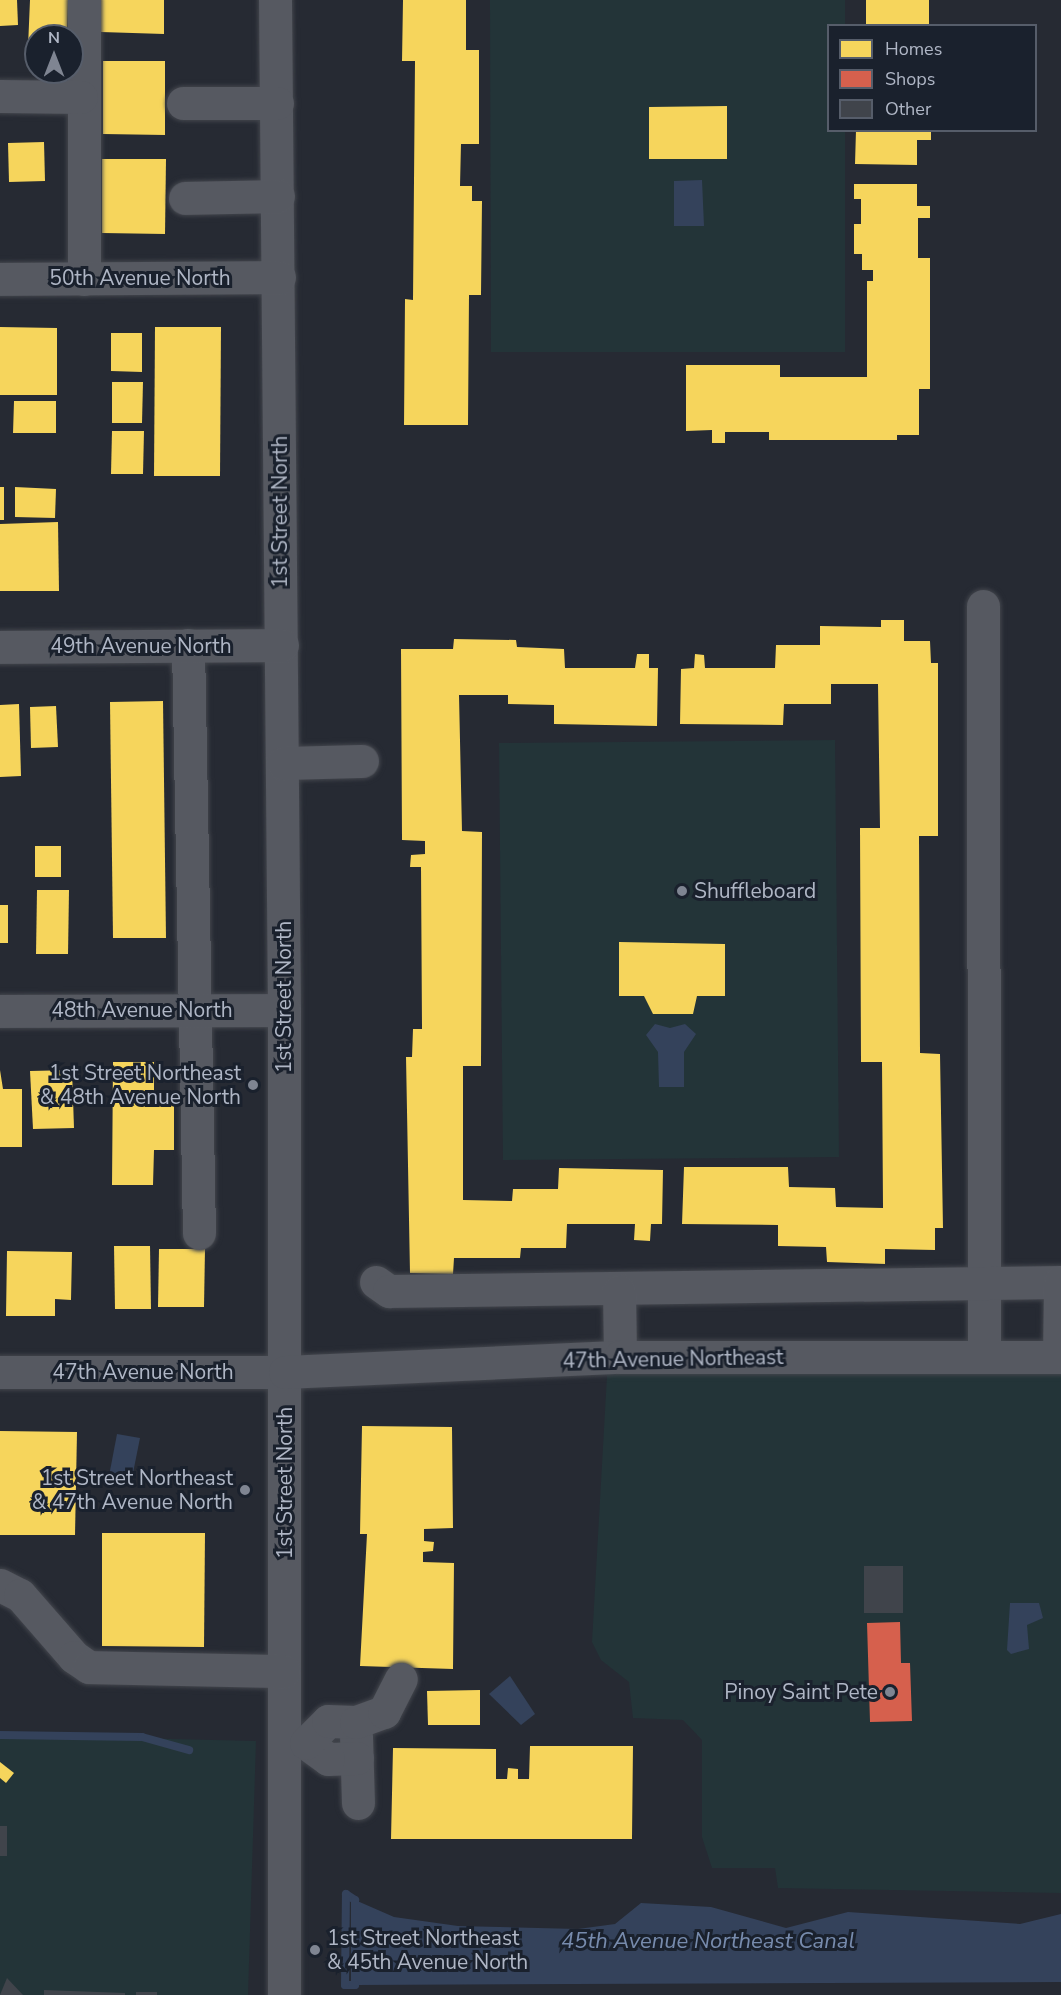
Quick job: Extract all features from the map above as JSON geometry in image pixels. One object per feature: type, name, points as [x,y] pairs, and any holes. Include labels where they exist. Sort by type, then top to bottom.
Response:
[{"type":"street","points":[[84,0],[81,97],[84,279]]},
{"type":"street","name":"1st Street North","points":[[276,0],[283,763],[284,1671],[296,1743],[284,1995]]},
{"type":"street","points":[[0,96],[81,97]]},
{"type":"street","points":[[183,103],[277,103]]},
{"type":"street","points":[[185,198],[278,196]]},
{"type":"street","name":"50th Avenue North","points":[[0,279],[279,277]]},
{"type":"street","points":[[983,606],[984,1358]]},
{"type":"street","points":[[188,645],[193,1010],[199,1233]]},
{"type":"street","name":"49th Avenue North","points":[[0,646],[282,645]]},
{"type":"street","points":[[283,763],[362,761]]},
{"type":"street","name":"48th Avenue North","points":[[0,1011],[284,1010]]},
{"type":"street","points":[[376,1282],[389,1291],[619,1291],[1060,1282],[1060,1357]]},
{"type":"street","points":[[619,1291],[620,1358]]},
{"type":"street","name":"47th Avenue Northeast","points":[[285,1372],[620,1358],[1060,1357]]},
{"type":"street","name":"47th Avenue North","points":[[0,1372],[285,1372]]},
{"type":"street","points":[[0,1585],[20,1595],[74,1657],[89,1666],[284,1671]]},
{"type":"street","points":[[357,1758],[328,1759],[296,1743],[328,1721],[356,1722],[384,1713],[401,1679]]},
{"type":"street","points":[[356,1722],[358,1803]]},
{"type":"shaded area","points":[[490,0],[845,0],[845,24],[827,24],[827,132],[845,132],[845,352],[491,352]]},
{"type":"shaded area","points":[[835,740],[839,1157],[503,1160],[499,743]]},
{"type":"shaded area","points":[[1061,1357],[1061,1893],[778,1888],[775,1868],[712,1868],[702,1837],[702,1740],[683,1720],[633,1718],[629,1682],[601,1660],[592,1642],[608,1358]]},
{"type":"shaded area","points":[[0,1735],[256,1741],[248,1995],[0,1995]]},
{"type":"water","points":[[702,180],[704,226],[674,226],[674,181]]},
{"type":"water","points":[[655,1024],[670,1028],[685,1024],[696,1034],[684,1052],[684,1087],[659,1087],[658,1052],[646,1035]]},
{"type":"water","points":[[117,1434],[140,1438],[131,1483],[109,1476]]},
{"type":"water","points":[[1010,1603],[1039,1603],[1043,1618],[1027,1625],[1029,1649],[1011,1654],[1007,1650]]},
{"type":"water","points":[[510,1676],[535,1714],[521,1725],[489,1694]]},
{"type":"water","name":"45th Avenue Northeast Canal","points":[[355,1900],[394,1917],[458,1926],[578,1929],[615,1924],[641,1903],[711,1907],[786,1928],[848,1912],[1020,1924],[1061,1914],[1061,1982],[355,1985]]},
{"type":"building: Homes","points":[[0,0],[17,0],[18,25],[0,26]]},
{"type":"building: Homes","points":[[30,0],[68,0],[67,24],[29,24]]},
{"type":"building: Homes","points":[[101,0],[164,0],[164,34],[101,32]]},
{"type":"building: Homes","points":[[403,0],[466,0],[466,50],[479,50],[479,144],[461,144],[460,186],[472,186],[472,201],[482,201],[481,295],[469,295],[468,425],[404,425],[405,299],[413,300],[415,61],[402,61]]},
{"type":"building: Homes","points":[[866,0],[929,0],[929,24],[866,24]]},
{"type":"building: Homes","points":[[103,61],[165,61],[165,135],[103,134]]},
{"type":"building: Homes","points":[[727,106],[727,159],[649,159],[649,107]]},
{"type":"building: Homes","points":[[856,132],[931,132],[931,140],[917,140],[917,165],[855,164]]},
{"type":"building: Homes","points":[[44,142],[45,181],[9,182],[8,143]]},
{"type":"building: Homes","points":[[102,159],[166,159],[165,234],[102,233]]},
{"type":"building: Homes","points":[[854,184],[917,184],[917,206],[930,206],[930,218],[918,218],[918,258],[930,258],[930,389],[919,389],[919,435],[897,435],[897,440],[769,440],[769,432],[725,432],[725,443],[712,443],[712,430],[686,431],[686,365],[780,365],[780,377],[867,377],[867,281],[873,281],[873,270],[862,270],[862,254],[854,254],[854,224],[861,224],[861,199],[854,199]]},
{"type":"building: Homes","points":[[0,327],[57,328],[57,395],[0,395]]},
{"type":"building: Homes","points":[[155,327],[221,327],[220,476],[154,476]]},
{"type":"building: Homes","points":[[111,333],[142,333],[142,372],[111,371]]},
{"type":"building: Homes","points":[[112,382],[143,382],[142,423],[112,423]]},
{"type":"building: Homes","points":[[14,401],[56,401],[56,433],[13,433]]},
{"type":"building: Homes","points":[[112,431],[144,431],[143,474],[111,474]]},
{"type":"building: Homes","points":[[0,487],[4,487],[4,520],[0,520]]},
{"type":"building: Homes","points":[[15,487],[56,489],[55,518],[15,517]]},
{"type":"building: Homes","points":[[58,522],[59,591],[0,591],[0,524]]},
{"type":"building: Homes","points":[[881,620],[904,620],[904,641],[930,641],[931,663],[938,663],[938,836],[919,836],[920,1053],[940,1054],[943,1228],[935,1228],[935,1250],[885,1249],[885,1264],[827,1262],[826,1247],[778,1246],[778,1225],[682,1224],[684,1167],[788,1167],[789,1187],[835,1188],[836,1207],[883,1208],[882,1062],[861,1062],[860,828],[880,828],[878,684],[831,684],[831,704],[784,704],[783,725],[680,724],[681,669],[694,668],[695,654],[704,655],[705,668],[775,668],[776,645],[820,645],[820,626],[881,627]]},
{"type":"building: Homes","points":[[454,639],[516,640],[517,647],[564,649],[565,668],[635,668],[637,654],[649,654],[649,668],[658,668],[657,726],[554,724],[554,705],[508,704],[508,695],[459,695],[462,831],[482,832],[481,1066],[463,1066],[463,1200],[512,1201],[513,1189],[558,1189],[559,1168],[663,1170],[662,1224],[651,1224],[650,1241],[634,1240],[635,1224],[567,1224],[566,1248],[521,1248],[520,1258],[454,1258],[453,1274],[410,1273],[406,1057],[412,1057],[413,1029],[422,1029],[421,867],[410,867],[411,855],[425,854],[425,841],[402,840],[401,649],[453,649]]},
{"type":"building: Homes","points":[[163,701],[166,938],[113,938],[110,702]]},
{"type":"building: Homes","points":[[19,704],[21,776],[0,777],[0,705]]},
{"type":"building: Homes","points":[[56,706],[58,747],[31,748],[30,707]]},
{"type":"building: Homes","points":[[35,846],[61,846],[61,877],[35,877]]},
{"type":"building: Homes","points":[[37,890],[69,890],[68,954],[36,954]]},
{"type":"building: Homes","points":[[0,905],[8,905],[8,943],[0,943]]},
{"type":"building: Homes","points":[[619,942],[725,944],[725,996],[697,996],[693,1014],[653,1014],[644,996],[619,996]]},
{"type":"building: Homes","points":[[113,1062],[154,1062],[154,1098],[174,1098],[174,1150],[154,1150],[153,1185],[112,1185]]},
{"type":"building: Homes","points":[[0,1070],[3,1089],[22,1089],[22,1147],[0,1147]]},
{"type":"building: Homes","points":[[72,1070],[74,1128],[33,1129],[30,1071]]},
{"type":"building: Homes","points":[[114,1246],[150,1246],[151,1309],[115,1309]]},
{"type":"building: Homes","points":[[159,1249],[205,1249],[204,1307],[158,1307]]},
{"type":"building: Homes","points":[[7,1251],[72,1252],[71,1300],[55,1299],[55,1316],[6,1316]]},
{"type":"building: Homes","points":[[362,1426],[452,1427],[453,1528],[424,1529],[424,1541],[434,1542],[433,1551],[423,1552],[423,1562],[454,1563],[453,1669],[360,1666],[367,1534],[360,1534]]},
{"type":"building: Homes","points":[[0,1431],[77,1432],[75,1535],[0,1535]]},
{"type":"building: Homes","points":[[102,1533],[205,1533],[204,1647],[102,1646]]},
{"type":"building: Homes","points":[[480,1690],[480,1725],[428,1725],[427,1691]]},
{"type":"building: Homes","points":[[530,1746],[633,1746],[632,1839],[391,1839],[393,1748],[496,1749],[496,1779],[507,1779],[508,1768],[518,1769],[518,1779],[529,1779]]},
{"type":"building: Homes","points":[[0,1762],[14,1773],[6,1783],[0,1778]]},
{"type":"building: Shops","name":"Pinoy Saint Pete","points":[[900,1622],[901,1663],[910,1663],[912,1721],[870,1722],[867,1623]]},
{"type":"building: Other","points":[[864,1566],[903,1566],[903,1613],[864,1613]]},
{"type":"building: Other","points":[[0,1826],[7,1826],[7,1856],[0,1856]]},
{"type":"building: Other","points":[[7,1978],[23,1995],[0,1995]]},
{"type":"building: Other","points":[[44,1990],[125,1993],[125,1995],[44,1995]]},
{"type":"building: Other","points":[[136,1992],[157,1992],[157,1995],[136,1995]]},
{"type":"waterway","points":[[0,1735],[142,1737],[189,1750]]},
{"type":"waterway","points":[[346,1894],[355,1900],[355,1985],[345,1985],[346,1894]]},
{"type":"place","name":"Shuffleboard","points":[[682,891]]},
{"type":"place","name":"1st Street Northeast & 48th Avenue North","points":[[253,1085]]},
{"type":"place","name":"1st Street Northeast & 47th Avenue North","points":[[245,1490]]},
{"type":"place","name":"Pinoy Saint Pete","points":[[890,1692]]},
{"type":"place","name":"1st Street Northeast & 45th Avenue North","points":[[315,1950]]}]
